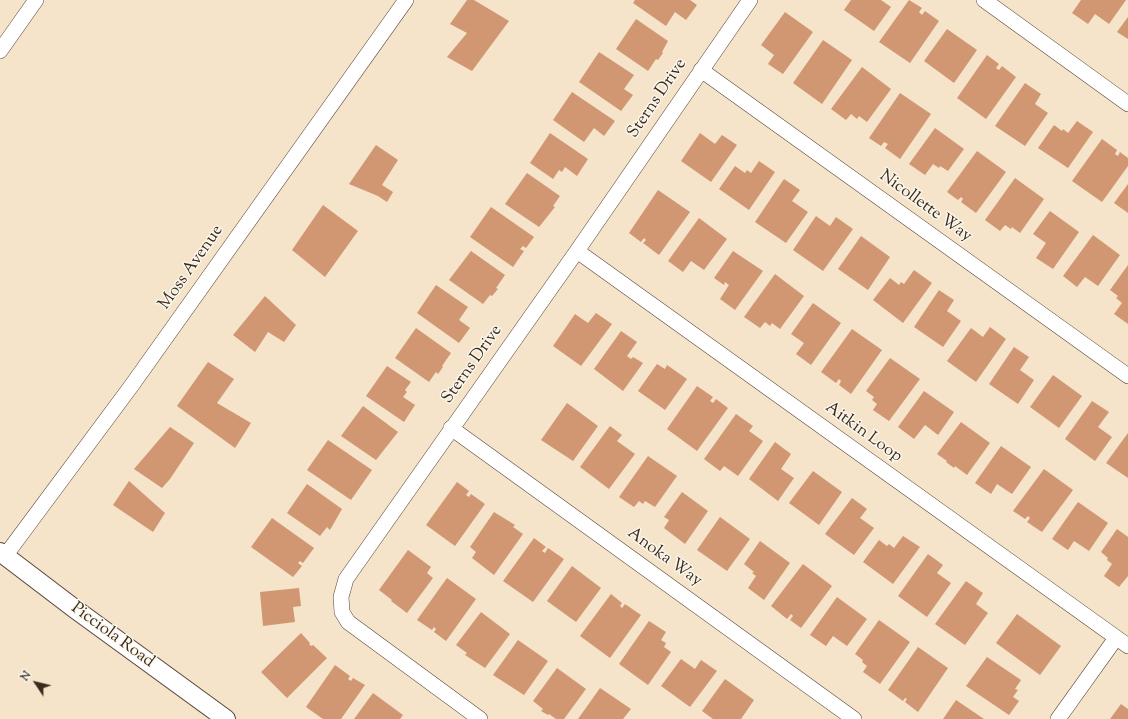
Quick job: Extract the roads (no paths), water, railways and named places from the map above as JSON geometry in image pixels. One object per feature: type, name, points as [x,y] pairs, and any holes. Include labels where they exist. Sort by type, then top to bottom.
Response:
[{"type":"street","points":[[0,51],[36,0]]},
{"type":"street","name":"Moss Avenue","points":[[2,554],[132,385],[406,0]]},
{"type":"street","name":"Sterns Drive","points":[[480,719],[348,622],[342,612],[341,597],[346,579],[577,251],[750,0]]},
{"type":"street","points":[[984,0],[1128,104]]},
{"type":"street","name":"Nicollette Way","points":[[701,70],[1128,376]]},
{"type":"street","name":"Aitkin Loop","points":[[577,251],[1122,642]]},
{"type":"street","name":"Anoka Way","points":[[451,428],[854,719]]},
{"type":"street","name":"Picciola Road","points":[[2,554],[81,614],[226,719]]},
{"type":"street","points":[[1058,719],[1122,642]]}]
